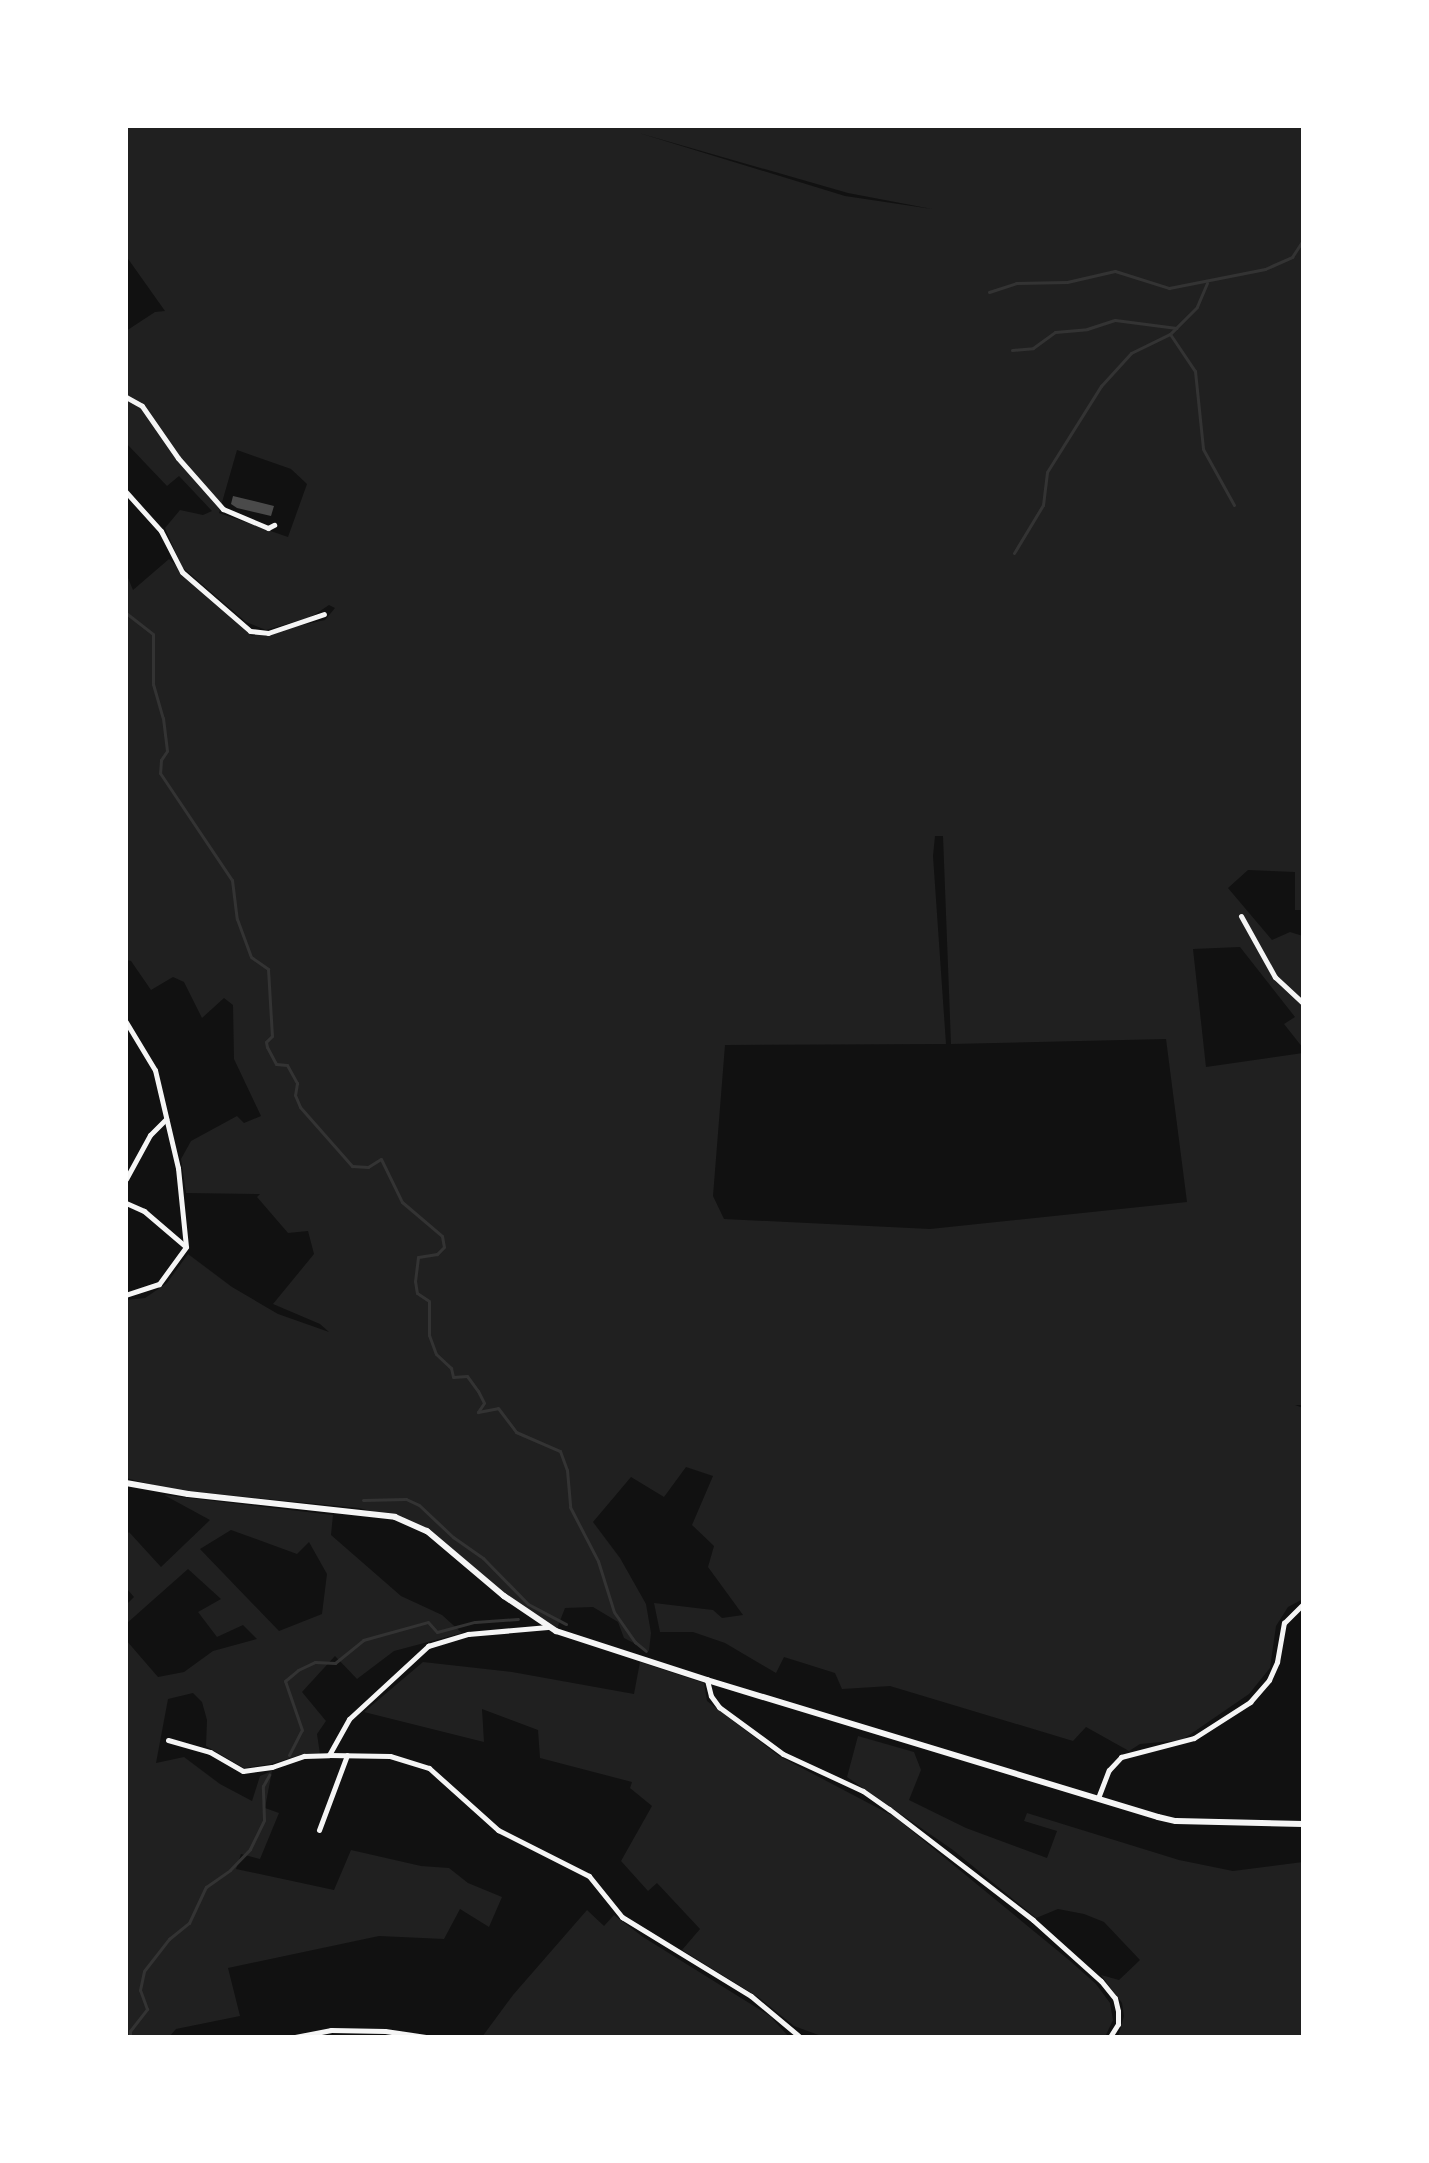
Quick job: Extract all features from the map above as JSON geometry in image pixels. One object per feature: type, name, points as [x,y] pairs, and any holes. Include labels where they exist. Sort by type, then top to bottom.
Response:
[{"type":"street","points":[[126,397],[142,406],[178,458],[223,509],[268,528],[274,525]]},
{"type":"street","points":[[126,492],[161,531],[182,572],[250,631],[268,633],[324,614]]},
{"type":"street","points":[[1241,916],[1275,977],[1303,1003]]},
{"type":"street","points":[[126,1022],[155,1070],[178,1168],[186,1247],[159,1284],[126,1295]]},
{"type":"street","points":[[126,1179],[150,1135],[167,1119]]},
{"type":"street","points":[[126,1203],[144,1211],[186,1247]]},
{"type":"street","points":[[126,1483],[188,1494],[395,1517],[427,1531],[504,1596],[548,1627],[707,1680],[1176,1821],[1303,1824]]},
{"type":"street","points":[[1098,1798],[1109,1770],[1121,1757],[1194,1738],[1250,1702],[1269,1680],[1277,1662],[1284,1623],[1303,1604]]},
{"type":"street","points":[[329,1755],[349,1719],[428,1646],[468,1634],[548,1627]]},
{"type":"street","points":[[707,1680],[711,1696],[719,1707],[783,1754],[863,1791],[1022,1911],[1101,1981],[1115,1998],[1118,2024],[1110,2037]]},
{"type":"street","points":[[168,1740],[210,1752],[243,1771],[272,1767],[304,1756],[329,1755],[390,1756],[429,1768],[498,1830],[589,1876],[622,1917],[751,1996],[800,2037]]},
{"type":"street","points":[[319,1830],[347,1755]]},
{"type":"street","points":[[295,2037],[331,2030],[385,2031],[426,2037]]},
{"type":"shaded area","points":[[126,126],[1303,126],[1303,910],[1295,910],[1295,872],[1248,870],[1228,888],[1272,940],[1290,932],[1303,936],[1303,1048],[1284,1024],[1295,1017],[1240,947],[1193,949],[1206,1067],[1303,1053],[1303,1405],[1295,1405],[1303,1408],[1303,1599],[1288,1607],[1276,1626],[1270,1668],[1249,1694],[1182,1740],[1140,1744],[1129,1751],[1086,1727],[1073,1741],[890,1686],[842,1689],[835,1673],[784,1657],[776,1673],[725,1643],[693,1632],[660,1632],[654,1603],[713,1610],[722,1618],[743,1615],[708,1567],[714,1546],[692,1525],[713,1476],[686,1467],[664,1497],[631,1477],[593,1522],[620,1558],[646,1604],[651,1633],[649,1651],[624,1638],[618,1622],[593,1607],[565,1608],[556,1631],[504,1596],[427,1531],[395,1517],[359,1508],[173,1490],[126,1478],[126,1300],[145,1298],[167,1283],[188,1254],[232,1287],[278,1314],[329,1332],[320,1324],[273,1304],[314,1254],[308,1231],[288,1233],[257,1197],[260,1194],[186,1193],[181,1159],[191,1141],[237,1116],[244,1123],[261,1116],[234,1059],[233,1005],[224,998],[202,1018],[184,982],[173,977],[151,990],[131,961],[126,960],[126,573],[133,590],[169,559],[252,636],[325,620],[335,608],[329,605],[311,617],[266,630],[246,622],[182,567],[165,528],[180,510],[203,515],[212,511],[179,476],[167,486],[126,443],[126,331],[155,312],[165,311],[126,256]],"holes":[[[639,133],[848,193],[932,209],[845,196]],[[237,450],[291,469],[307,484],[288,537],[219,513]],[[935,836],[943,836],[951,1044],[1166,1039],[1187,1202],[930,1229],[724,1219],[713,1196],[725,1045],[946,1044],[933,856]]]},
{"type":"shaded area","points":[[164,1495],[333,1515],[331,1535],[401,1596],[442,1615],[462,1633],[394,1651],[357,1679],[335,1656],[302,1692],[326,1721],[317,1734],[320,1754],[303,1754],[244,1768],[206,1746],[207,1720],[202,1702],[193,1693],[168,1699],[156,1763],[184,1757],[220,1784],[252,1801],[260,1776],[272,1771],[265,1808],[279,1813],[260,1859],[241,1854],[236,1869],[334,1890],[351,1850],[421,1866],[449,1868],[468,1883],[502,1897],[489,1927],[460,1909],[444,1939],[379,1936],[228,1968],[240,2016],[176,2029],[169,2037],[126,2037],[126,1640],[158,1677],[184,1672],[213,1651],[257,1639],[243,1625],[217,1637],[198,1612],[221,1599],[188,1569],[126,1624],[126,1605],[134,1597],[126,1588],[126,1535],[129,1532],[161,1567],[210,1520]],"holes":[[[231,1530],[297,1554],[309,1542],[327,1574],[322,1614],[279,1631],[200,1549]]]},
{"type":"shaded area","points":[[423,1662],[512,1672],[634,1694],[640,1662],[704,1683],[707,1701],[779,1756],[895,1817],[1069,1960],[1096,1984],[1110,2003],[1113,2020],[1105,2037],[824,2037],[794,2026],[758,1997],[682,1950],[700,1929],[657,1883],[648,1891],[621,1861],[652,1806],[630,1788],[632,1782],[540,1758],[538,1730],[482,1709],[484,1742],[364,1712]]},
{"type":"shaded area","points":[[858,1736],[914,1752],[921,1770],[909,1800],[966,1828],[1047,1858],[1057,1831],[1024,1821],[1027,1813],[1179,1860],[1233,1871],[1303,1862],[1303,2037],[1118,2037],[1124,2016],[1122,2003],[1101,1975],[1119,1980],[1140,1960],[1104,1922],[1058,1909],[1036,1918],[953,1850],[847,1777]]},
{"type":"shaded area","points":[[587,1910],[604,1926],[614,1915],[643,1937],[770,2016],[789,2037],[482,2037],[513,1995]]},
{"type":"building","points":[[233,496],[274,506],[271,516],[237,508],[231,504]]},
{"type":"waterway","points":[[989,292],[1016,283],[1067,282],[1115,271],[1169,288],[1265,269],[1292,257],[1303,240]]},
{"type":"waterway","points":[[1207,283],[1197,307],[1170,334],[1195,371],[1203,449],[1234,505]]},
{"type":"waterway","points":[[1012,350],[1033,348],[1055,332],[1087,329],[1115,320],[1176,328]]},
{"type":"waterway","points":[[1014,553],[1043,505],[1047,472],[1101,386],[1131,353],[1170,334]]},
{"type":"waterway","points":[[126,613],[153,634],[153,684],[163,718],[167,751],[161,760],[160,773],[232,880],[237,919],[251,957],[268,969],[272,1036],[266,1042],[267,1047],[276,1064],[287,1065],[297,1083],[295,1095],[300,1107],[352,1166],[368,1167],[381,1159],[402,1202],[442,1236],[444,1247],[437,1254],[418,1257],[415,1281],[417,1293],[429,1301],[429,1335],[436,1354],[451,1368],[453,1377],[467,1376],[478,1391],[484,1403],[478,1412],[498,1408],[516,1432],[560,1451],[567,1470],[570,1507],[598,1561],[614,1612],[635,1642],[646,1651]]},
{"type":"waterway","points":[[363,1500],[406,1499],[419,1505],[453,1537],[483,1558],[528,1604],[566,1624]]},
{"type":"waterway","points":[[289,1755],[302,1730],[285,1681],[298,1670],[315,1662],[335,1663],[363,1640],[428,1622],[437,1632],[475,1622],[518,1619]]},
{"type":"waterway","points":[[130,2037],[130,2031],[147,2009],[140,1990],[144,1971],[169,1939],[189,1923],[206,1887],[230,1870],[250,1849],[264,1820],[263,1786],[269,1775]]}]
